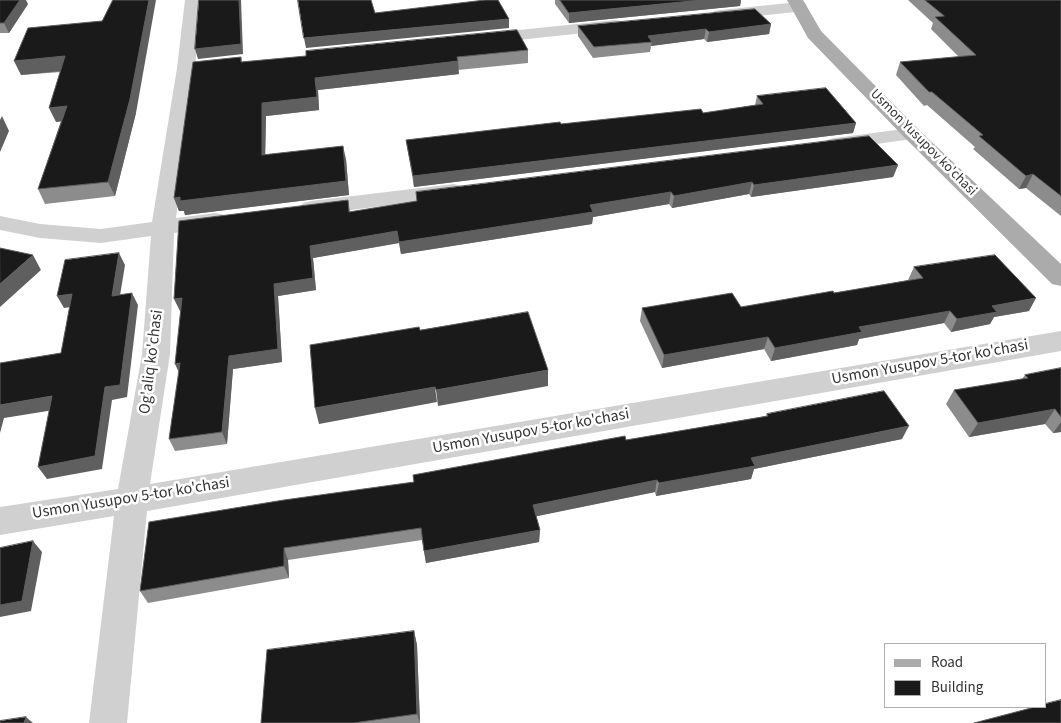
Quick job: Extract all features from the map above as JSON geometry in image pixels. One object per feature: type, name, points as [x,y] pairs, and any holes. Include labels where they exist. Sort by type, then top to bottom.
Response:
[{"type":"main road","name":"Usmon Yusupov ko'chasi","points":[[797,3],[814,34],[912,134],[1061,278]]},
{"type":"street","name":"Og'aliq ko'chasi","points":[[108,723],[132,500],[156,354],[163,226],[196,67],[194,0]]},
{"type":"street","points":[[700,17],[797,3]]},
{"type":"street","points":[[463,40],[631,24]]},
{"type":"street","points":[[814,146],[912,134]]},
{"type":"street","points":[[291,211],[478,188]]},
{"type":"street","points":[[0,223],[40,231],[101,236],[232,218]]},
{"type":"street","name":"Usmon Yusupov 5-tor ko'chasi","points":[[0,521],[1061,341]]},
{"type":"building","points":[[0,0],[20,0],[4,23],[0,23]]},
{"type":"building","points":[[113,0],[149,0],[130,99],[108,182],[38,189],[67,106],[49,108],[65,56],[14,61],[28,28],[102,21]]},
{"type":"building","points":[[199,0],[239,0],[241,44],[195,49]]},
{"type":"building","points":[[298,0],[371,0],[375,13],[498,0],[509,19],[304,38]]},
{"type":"building","points":[[560,0],[702,0],[569,13]]},
{"type":"building","points":[[925,0],[1061,0],[1061,196],[1033,174],[1026,176],[979,136],[983,135],[932,92],[929,92],[900,62],[976,55],[935,17],[944,16]]},
{"type":"building","points":[[755,9],[771,24],[709,32],[706,29],[648,36],[652,42],[594,47],[578,26]]},
{"type":"building","points":[[517,30],[528,50],[457,57],[458,61],[315,78],[317,97],[262,103],[262,155],[343,146],[346,181],[180,201],[180,197],[174,198],[193,62],[241,57],[241,62],[306,56],[306,51]]},
{"type":"building","points":[[826,88],[856,123],[413,176],[406,140],[560,122],[561,124],[701,109],[703,113],[763,104],[757,96]]},
{"type":"building","points":[[869,136],[898,165],[754,185],[752,182],[674,196],[671,192],[590,205],[593,212],[399,242],[397,231],[310,246],[313,278],[274,284],[278,349],[229,356],[222,432],[169,439],[180,363],[175,364],[182,298],[174,299],[179,221],[348,200],[349,212],[417,201],[416,192]]},
{"type":"building","points":[[0,248],[33,255],[0,284]]},
{"type":"building","points":[[119,253],[112,296],[132,293],[120,385],[105,387],[95,456],[38,467],[52,396],[0,405],[0,363],[61,353],[72,294],[57,296],[65,260]]},
{"type":"building","points":[[995,255],[1036,298],[992,306],[997,312],[957,319],[950,311],[859,327],[862,332],[775,348],[768,337],[664,355],[642,308],[732,293],[741,307],[923,278],[914,267]]},
{"type":"building","points":[[528,312],[548,370],[436,390],[435,387],[315,408],[310,345],[419,327],[420,330]]},
{"type":"building","points":[[1061,368],[1061,417],[1055,409],[978,423],[954,390],[1028,378],[1025,375]]},
{"type":"building","points":[[884,391],[909,426],[751,458],[755,466],[659,483],[657,480],[533,505],[540,530],[424,551],[421,528],[284,548],[284,566],[140,591],[149,522],[284,500],[414,482],[413,475],[625,436],[626,440],[768,416],[767,414]]},
{"type":"building","points":[[33,541],[22,601],[0,605],[0,548]]},
{"type":"building","points":[[414,631],[417,714],[353,723],[261,723],[267,650]]},
{"type":"building","points":[[1061,700],[1061,723],[974,723],[1031,708],[1046,708],[1046,704]]},
{"type":"building","points":[[26,717],[24,723],[0,723],[0,721]]}]
